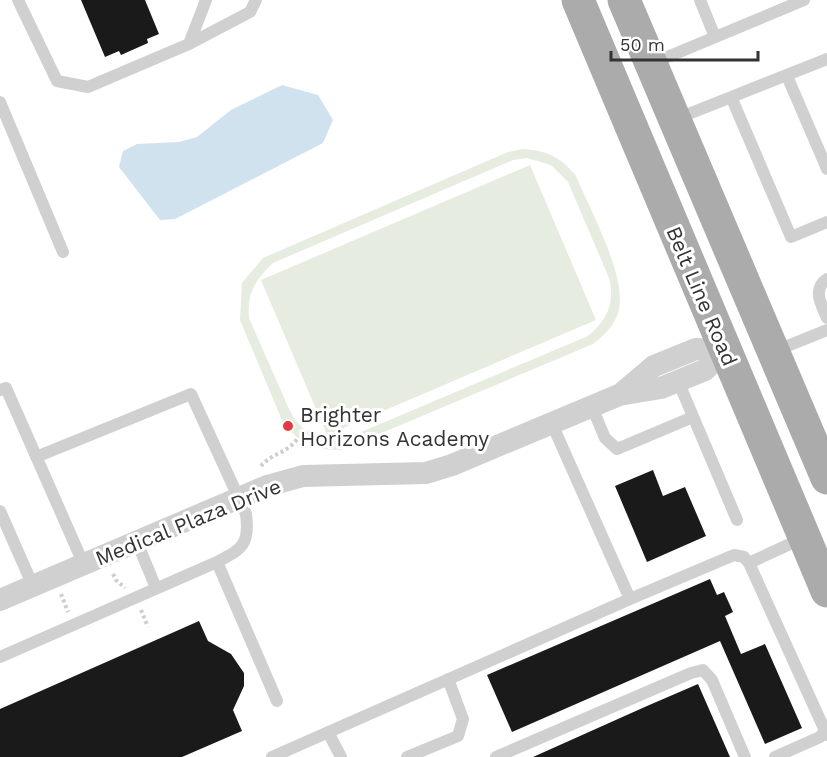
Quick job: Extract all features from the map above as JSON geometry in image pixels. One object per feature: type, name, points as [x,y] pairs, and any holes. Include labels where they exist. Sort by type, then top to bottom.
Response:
[{"type":"main road","name":"Belt Line Road","points":[[578,0],[827,591]]},
{"type":"main road","name":"Belt Line Road","points":[[624,0],[773,352],[819,438],[827,478]]},
{"type":"main road","points":[[724,350],[773,352]]},
{"type":"street","name":"Medical Plaza Drive","points":[[620,395],[654,366],[696,349],[724,350]]},
{"type":"street","name":"Medical Plaza Drive","points":[[0,600],[267,486],[303,476],[426,473],[452,465],[620,395],[661,388],[705,370],[724,350]]},
{"type":"lane","points":[[18,0],[57,81],[88,87],[189,44],[250,12],[256,0]]},
{"type":"lane","points":[[189,44],[206,0]]},
{"type":"lane","points":[[699,0],[715,37]]},
{"type":"lane","points":[[651,64],[804,0]]},
{"type":"lane","points":[[675,119],[732,99],[827,59]]},
{"type":"lane","points":[[787,76],[827,169]]},
{"type":"lane","points":[[732,99],[791,237],[827,222]]},
{"type":"lane","points":[[0,102],[63,252]]},
{"type":"lane","points":[[827,279],[821,283],[817,294],[827,318]]},
{"type":"lane","points":[[773,352],[827,330]]},
{"type":"lane","points":[[678,381],[737,520]]},
{"type":"lane","points":[[0,390],[6,388],[84,565]]},
{"type":"lane","points":[[1,654],[217,562],[240,550],[249,533],[246,514],[236,499],[191,394],[36,457]]},
{"type":"lane","points":[[592,406],[605,438],[617,449],[693,417]]},
{"type":"lane","points":[[552,424],[630,599]]},
{"type":"lane","points":[[0,511],[33,586]]},
{"type":"lane","points":[[749,563],[804,537]]},
{"type":"lane","points":[[137,542],[156,588]]},
{"type":"lane","points":[[272,757],[734,555],[744,557],[749,563],[826,732],[820,737],[775,757]]},
{"type":"lane","points":[[217,562],[277,701]]},
{"type":"lane","points":[[496,757],[691,673],[703,670],[712,680],[745,757]]},
{"type":"lane","points":[[407,757],[458,736],[464,719],[448,679]]},
{"type":"lane","points":[[328,732],[341,757]]},
{"type":"path","points":[[256,471],[266,459],[290,449],[298,438]]},
{"type":"path","points":[[111,570],[116,580],[125,588]]},
{"type":"path","points":[[59,590],[66,606]]},
{"type":"path","points":[[140,606],[148,627]]},
{"type":"shaded area","points":[[522,149],[546,153],[559,159],[576,176],[614,266],[620,302],[613,324],[593,344],[341,450],[322,449],[300,440],[284,425],[240,320],[242,283],[263,258],[508,152]],"holes":[[[527,158],[551,165],[568,182],[609,278],[610,303],[605,317],[595,330],[588,336],[347,438],[320,437],[299,424],[289,409],[249,318],[251,294],[257,281],[267,269],[273,263],[513,160]]]},
{"type":"shaded area","points":[[530,165],[596,320],[327,435],[261,280]]},
{"type":"water","points":[[282,85],[318,95],[333,120],[323,143],[175,219],[160,220],[119,167],[123,151],[137,144],[179,142],[197,137],[231,110]]},
{"type":"building","points":[[81,0],[145,0],[159,34],[147,39],[148,43],[121,55],[119,51],[105,57]]},
{"type":"building","points":[[653,470],[663,496],[685,487],[706,536],[647,562],[615,486]]},
{"type":"building","points":[[710,579],[717,595],[724,592],[733,612],[725,616],[741,654],[765,644],[802,728],[765,744],[720,641],[512,732],[487,675]]},
{"type":"building","points":[[199,621],[208,641],[231,654],[244,673],[244,686],[233,710],[242,731],[182,757],[0,757],[0,709]]},
{"type":"building","points":[[698,684],[730,757],[533,757],[647,706]]},
{"type":"place","name":"Brighter Horizons Academy","points":[[288,426]]}]
